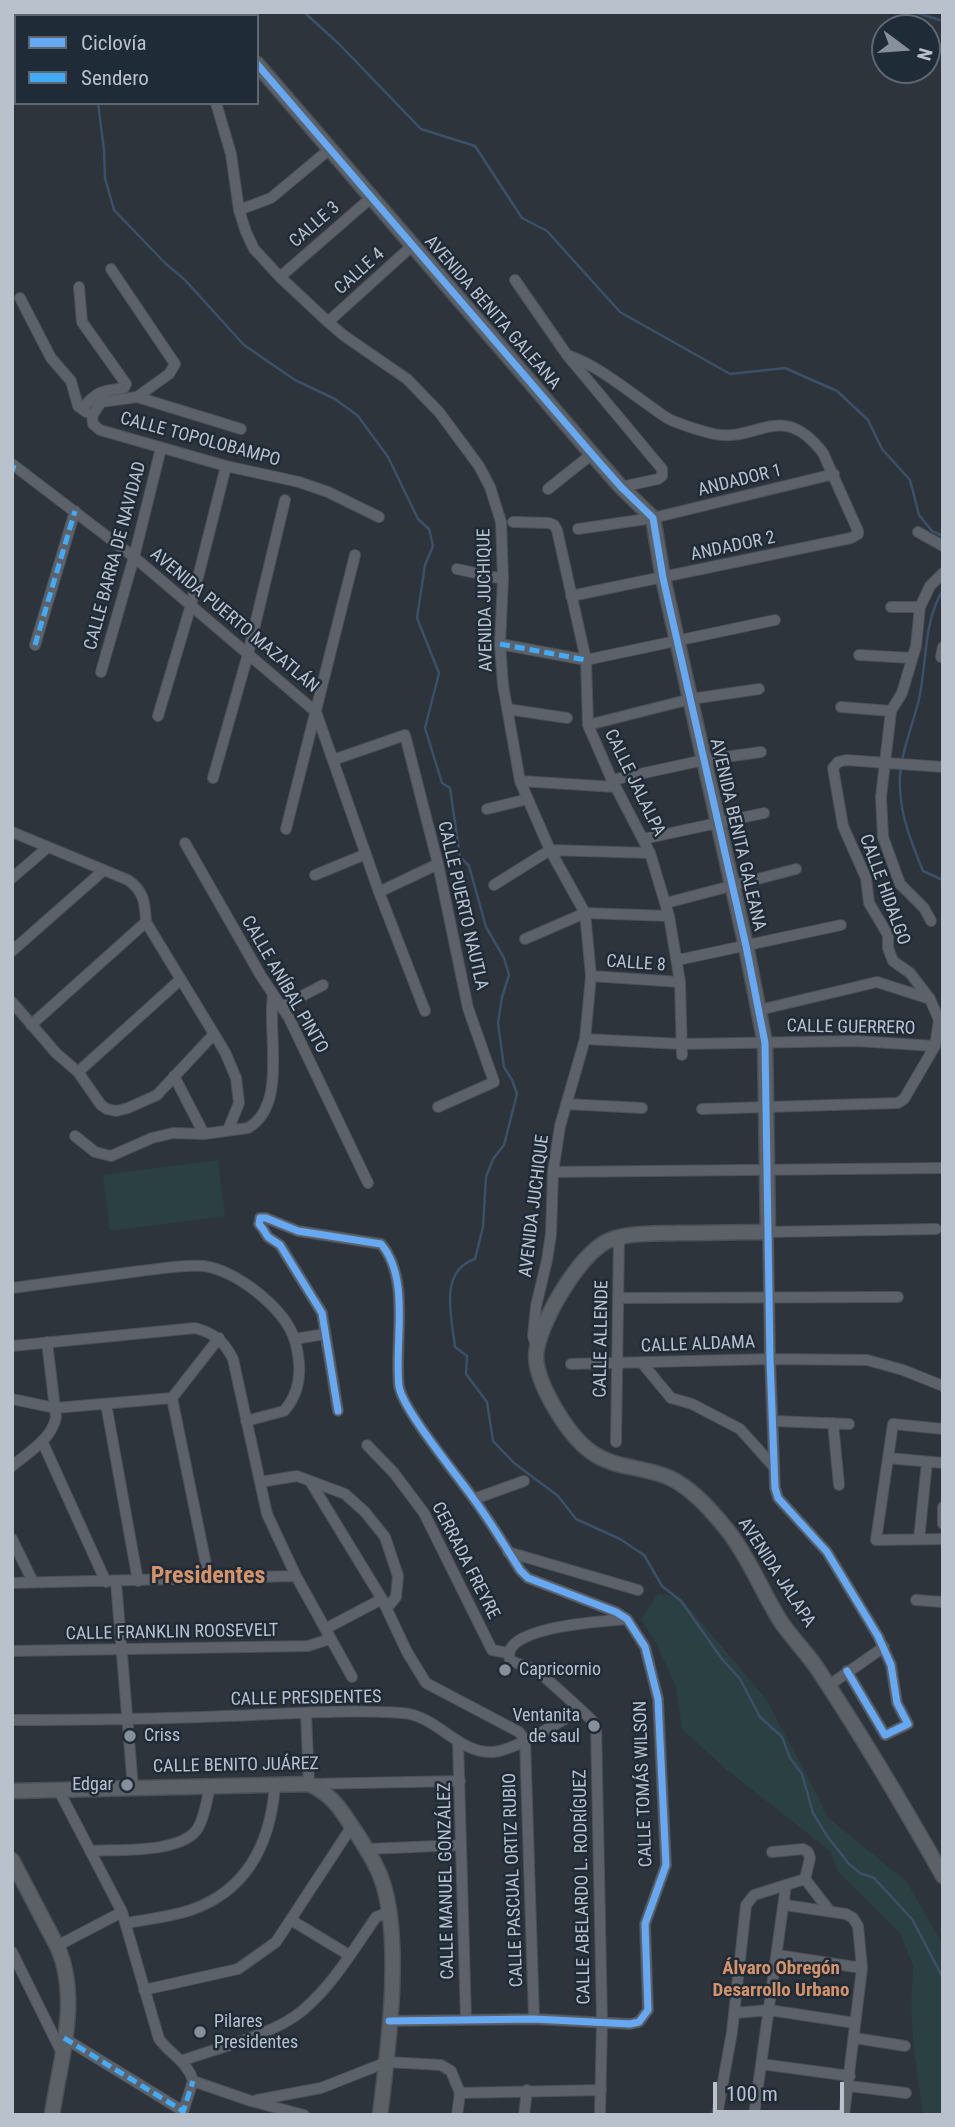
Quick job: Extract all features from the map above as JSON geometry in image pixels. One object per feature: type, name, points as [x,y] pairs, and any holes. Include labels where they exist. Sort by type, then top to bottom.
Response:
[{"type":"street","name":"AVENIDA BENITA GALEANA","points":[[259,66],[592,454],[653,518],[663,578],[746,946],[765,1044],[775,1488],[778,1498],[827,1552],[884,1647],[891,1665],[897,1703],[908,1724],[886,1735],[847,1671]]},
{"type":"street","name":"AVENIDA JUCHIQUE","points":[[217,105],[231,154],[239,210],[254,248],[280,277],[343,335],[417,387],[479,466],[490,487],[501,522],[503,579],[500,644],[507,709],[520,781],[550,850],[585,913],[591,976],[584,1039],[566,1104],[553,1172],[548,1260],[533,1336],[533,1343],[537,1348]]},
{"type":"street","points":[[239,210],[271,198],[331,148]]},
{"type":"street","name":"CALLE 3","points":[[280,277],[372,197]]},
{"type":"street","name":"CALLE 4","points":[[328,322],[413,245]]},
{"type":"street","points":[[111,269],[175,364],[169,374],[137,397]]},
{"type":"street","points":[[515,280],[567,355],[662,469],[662,476],[621,487]]},
{"type":"street","points":[[79,286],[82,322],[126,384],[124,388],[94,394],[82,410]]},
{"type":"street","points":[[20,298],[51,358],[71,381],[78,406],[92,416]]},
{"type":"street","points":[[567,355],[588,364],[671,420],[688,426],[718,435],[734,435],[766,425],[782,425],[798,430],[814,441],[834,474]]},
{"type":"street","name":"CALLE TOPOLOBAMPO","points":[[241,429],[137,397],[101,402],[92,416],[93,424],[100,430],[226,466],[299,482],[328,492],[379,517]]},
{"type":"street","name":"CALLE BARRA DE NAVIDAD","points":[[101,672],[134,557],[161,448]]},
{"type":"street","points":[[548,489],[592,454]]},
{"type":"street","points":[[158,716],[191,605],[226,466]]},
{"type":"street","name":"AVENIDA PUERTO MAZATLÁN","points":[[13,467],[134,557],[316,712],[379,892],[425,1012]]},
{"type":"street","name":"ANDADOR 1","points":[[578,530],[653,518],[834,474]]},
{"type":"street","name":"ANDADOR 2","points":[[571,596],[851,538],[858,534],[834,474]]},
{"type":"street","points":[[213,778],[248,654],[285,500]]},
{"type":"street","points":[[35,645],[75,511]]},
{"type":"street","name":"CALLE JALALPA","points":[[513,522],[554,525],[557,530],[586,660],[588,725],[614,784],[650,853],[666,903],[678,960],[682,1050]]},
{"type":"street","points":[[918,532],[943,547]]},
{"type":"street","points":[[286,829],[355,555]]},
{"type":"street","points":[[457,569],[503,579]]},
{"type":"street","points":[[931,920],[924,908],[900,884],[883,837],[881,797],[887,764],[891,711],[902,693],[912,658],[920,607],[930,586],[943,573]]},
{"type":"street","points":[[891,607],[920,607]]},
{"type":"street","points":[[500,644],[586,660],[775,620]]},
{"type":"street","points":[[859,655],[912,658]]},
{"type":"street","points":[[588,725],[691,699],[759,689]]},
{"type":"street","points":[[841,707],[891,711]]},
{"type":"street","points":[[507,709],[567,718]]},
{"type":"street","name":"CALLE PUERTO NAUTLA","points":[[333,760],[405,735],[438,864],[468,1008],[494,1082],[438,1107]]},
{"type":"street","points":[[520,781],[614,784],[704,760],[761,752]]},
{"type":"street","name":"CALLE HIDALGO","points":[[767,1108],[898,1103],[904,1098],[935,1046],[939,1020],[930,999],[910,974],[893,961],[888,948],[888,935],[869,903],[866,878],[844,826],[833,777],[833,768],[838,762],[846,760],[887,764]]},
{"type":"street","points":[[887,764],[943,767]]},
{"type":"street","points":[[487,808],[528,799]]},
{"type":"street","points":[[643,839],[764,813]]},
{"type":"street","points":[[12,832],[104,870],[137,887],[145,904],[146,922],[225,1052],[240,1094],[228,1130]]},
{"type":"street","name":"CALLE ANÍBAL PINTO","points":[[185,843],[289,1018],[368,1183]]},
{"type":"street","points":[[12,878],[48,847]]},
{"type":"street","points":[[494,885],[550,850],[650,853]]},
{"type":"street","points":[[315,875],[366,854]]},
{"type":"street","points":[[379,892],[438,864]]},
{"type":"street","points":[[666,903],[796,869]]},
{"type":"street","points":[[12,951],[104,870]]},
{"type":"street","points":[[525,939],[585,913],[669,916]]},
{"type":"street","points":[[31,1025],[146,922]]},
{"type":"street","points":[[678,960],[841,925]]},
{"type":"street","name":"CALLE 8","points":[[591,976],[680,982]]},
{"type":"street","points":[[78,1072],[180,980]]},
{"type":"street","points":[[759,1010],[877,982],[930,999]]},
{"type":"street","points":[[281,1007],[323,985]]},
{"type":"street","points":[[75,1136],[95,1152],[111,1156],[152,1138],[173,1133],[204,1134],[254,1125],[263,1115],[273,1080],[273,995]]},
{"type":"street","points":[[12,1002],[56,1053],[78,1072],[107,1110],[128,1108],[158,1095],[214,1034]]},
{"type":"street","name":"CALLE GUERRERO","points":[[584,1039],[682,1050],[857,1041],[935,1046]]},
{"type":"street","points":[[174,1076],[204,1134]]},
{"type":"street","points":[[566,1104],[642,1108]]},
{"type":"street","points":[[702,1109],[767,1108]]},
{"type":"street","points":[[553,1172],[943,1168]]},
{"type":"street","points":[[338,1410],[322,1312],[280,1245],[262,1229],[260,1218],[298,1231],[382,1244],[389,1253],[395,1274],[399,1311],[400,1388],[407,1406],[528,1578],[616,1612],[627,1619]]},
{"type":"street","points":[[537,1348],[551,1313],[572,1276],[595,1248],[619,1237],[652,1234],[936,1229]]},
{"type":"street","name":"CALLE ALLENDE","points":[[616,1442],[619,1237]]},
{"type":"street","points":[[12,1289],[202,1266],[222,1270],[237,1278],[274,1307],[295,1339],[300,1374],[292,1403],[284,1411],[246,1421]]},
{"type":"street","points":[[618,1298],[898,1297]]},
{"type":"street","points":[[12,1346],[195,1328],[208,1332],[227,1345],[233,1359],[267,1514],[296,1576],[352,1677]]},
{"type":"street","points":[[295,1339],[326,1334]]},
{"type":"street","points":[[12,1399],[55,1408],[172,1398],[219,1338]]},
{"type":"street","points":[[12,1465],[51,1433],[55,1425],[47,1342]]},
{"type":"street","name":"AVENIDA JALAPA","points":[[537,1348],[538,1374],[567,1427],[578,1441],[602,1459],[670,1478],[700,1501],[726,1529],[748,1559],[782,1623],[878,1762],[943,1876]]},
{"type":"street","name":"CALLE ALDAMA","points":[[571,1364],[770,1359],[867,1360],[903,1370],[943,1386]]},
{"type":"street","points":[[642,1363],[671,1398],[692,1404],[740,1429],[774,1467]]},
{"type":"street","points":[[172,1398],[209,1578]]},
{"type":"street","points":[[106,1404],[138,1581]]},
{"type":"street","points":[[773,1421],[849,1424]]},
{"type":"street","points":[[834,1423],[839,1485]]},
{"type":"street","points":[[943,1429],[893,1424],[876,1540],[943,1539]]},
{"type":"street","points":[[42,1441],[111,1582],[122,1650],[133,1787]]},
{"type":"street","name":"CERRADA FREYRE","points":[[368,1446],[394,1473],[424,1513],[492,1650],[508,1653]]},
{"type":"street","points":[[888,1458],[943,1463]]},
{"type":"street","points":[[919,1539],[927,1462]]},
{"type":"street","points":[[260,1482],[297,1476],[345,1494],[365,1512],[385,1537],[398,1576],[396,1597],[384,1603]]},
{"type":"street","points":[[310,1481],[384,1603],[407,1652],[426,1683],[519,1732],[525,1740]]},
{"type":"street","points":[[474,1499],[524,1481]]},
{"type":"street","points":[[943,1507],[943,1524]]},
{"type":"street","points":[[12,1539],[33,1582]]},
{"type":"street","points":[[508,1552],[638,1590]]},
{"type":"street","points":[[12,1583],[296,1576]]},
{"type":"street","points":[[916,1600],[943,1602]]},
{"type":"street","name":"CALLE FRANKLIN ROOSEVELT","points":[[12,1651],[308,1647],[384,1603]]},
{"type":"street","points":[[508,1653],[510,1648],[523,1639],[555,1627],[627,1619]]},
{"type":"street","name":"CALLE TOMÁS WILSON","points":[[601,2021],[630,2024],[645,2017],[649,2002],[645,1924],[666,1866],[658,1699],[645,1647],[627,1619]]},
{"type":"street","points":[[828,1686],[884,1647]]},
{"type":"street","name":"CALLE ABELARDO L. RODRÍGUEZ","points":[[508,1653],[510,1660],[546,1678],[580,1710],[592,1717],[596,1725],[600,2115]]},
{"type":"street","name":"CALLE PRESIDENTES","points":[[12,1720],[127,1720],[306,1713],[417,1714],[458,1742],[496,1752],[525,1740],[580,1710]]},
{"type":"street","points":[[306,1713],[309,1784],[324,1791],[340,1806],[367,1849],[380,1876],[388,1912],[392,1971],[387,2062],[380,2115]]},
{"type":"street","name":"CALLE PASCUAL ORTIZ RUBIO","points":[[525,1740],[534,2019]]},
{"type":"street","name":"CALLE MANUEL GONZÁLEZ","points":[[458,1742],[466,2020]]},
{"type":"street","name":"CALLE BENITO JUÁREZ","points":[[12,1791],[460,1781]]},
{"type":"street","points":[[127,1923],[190,1911],[226,1892],[247,1870],[262,1847],[274,1809],[275,1784]]},
{"type":"street","points":[[90,1851],[162,1847],[187,1838],[198,1829],[210,1786]]},
{"type":"street","points":[[13,1957],[63,2045],[182,2113],[193,2081],[191,2073],[159,2039],[127,1923],[58,1789]]},
{"type":"street","points":[[144,1990],[238,1969],[276,1942],[352,1826]]},
{"type":"street","points":[[367,1849],[461,1845]]},
{"type":"street","points":[[772,1852],[803,1849],[808,1852],[810,1858],[806,1880],[829,1910]]},
{"type":"street","points":[[13,1862],[64,1961],[68,1982],[69,2006],[52,2115]]},
{"type":"street","points":[[717,2115],[735,2013],[746,1905],[754,1895],[806,1880]]},
{"type":"street","points":[[754,2115],[786,1885]]},
{"type":"street","points":[[785,1905],[846,1914],[858,1926],[862,1968],[844,2115]]},
{"type":"street","points":[[57,1946],[122,1912]]},
{"type":"street","points":[[181,2061],[261,2033],[301,2012],[326,1987],[376,1917],[388,1912]]},
{"type":"street","points":[[291,1920],[349,1955]]},
{"type":"street","points":[[777,1955],[862,1968]]},
{"type":"street","points":[[735,2013],[769,2010],[855,2024]]},
{"type":"street","points":[[389,2021],[601,2021]]},
{"type":"street","points":[[855,2038],[905,2046]]},
{"type":"street","points":[[251,2101],[321,2088],[387,2062],[448,2067],[460,2092],[457,2115]]},
{"type":"street","points":[[761,2064],[906,2093]]},
{"type":"street","points":[[193,2081],[251,2101],[304,2115]]},
{"type":"street","points":[[524,2115],[527,2090]]},
{"type":"street","points":[[460,2092],[601,2090]]},
{"type":"green space","points":[[218,1160],[225,1216],[110,1231],[103,1175]]},
{"type":"green space","points":[[658,1594],[679,1596],[766,1699],[826,1816],[907,1882],[943,1945],[943,2115],[923,2115],[911,2007],[913,1966],[900,1933],[838,1872],[830,1851],[727,1770],[682,1729],[676,1687],[656,1643],[641,1619]]},
{"type":"waterway","points":[[304,12],[339,44],[421,129],[475,146],[522,218],[547,231],[620,312],[730,374],[785,368],[837,391],[868,420],[882,449],[910,480],[919,515],[932,531],[943,536]]},
{"type":"waterway","points":[[914,12],[943,21]]},
{"type":"waterway","points":[[98,105],[105,178],[114,210],[185,280],[244,345],[295,380],[335,399],[358,416],[388,457],[418,519],[429,529],[433,546],[425,565],[417,618],[439,673],[425,728],[442,783],[450,788],[460,857],[469,866],[486,927],[504,958],[509,975],[498,1023],[504,1067],[517,1094],[504,1145],[493,1159],[486,1177],[483,1227],[475,1259],[463,1265],[456,1274],[450,1297],[455,1347],[467,1356],[466,1374],[487,1402],[493,1441],[514,1463],[558,1496],[576,1519],[620,1539],[644,1555],[662,1586],[681,1601],[722,1659],[740,1679],[760,1717],[782,1737],[790,1758],[802,1774],[813,1813],[827,1836],[849,1864],[860,1873],[874,1878],[912,1919],[943,1978]]},
{"type":"waterway","points":[[943,590],[932,615],[922,685],[903,755],[900,777],[905,820],[923,871],[943,880]]},
{"type":"marked path","points":[[12,471],[14,465]]},
{"type":"marked path","points":[[35,645],[75,511]]},
{"type":"marked path","points":[[500,644],[586,660]]},
{"type":"marked path","points":[[64,2038],[183,2111]]},
{"type":"marked path","points":[[182,2115],[193,2081]]},
{"type":"cycle path","points":[[259,66],[592,454],[653,518],[663,578],[746,946],[765,1043],[770,1359],[775,1488],[778,1498],[827,1552],[878,1636],[891,1665],[897,1703],[908,1724],[885,1735],[847,1671]]},
{"type":"cycle path","points":[[338,1411],[322,1313],[280,1245],[268,1237],[259,1224],[260,1218],[298,1231],[381,1244],[396,1275],[399,1293],[399,1386],[410,1410],[528,1578],[616,1612],[627,1619],[645,1647],[658,1699],[666,1865],[645,1924],[648,2010],[639,2022],[630,2024],[534,2019],[389,2021]]},
{"type":"place","name":"Capricornio","points":[[505,1670]]},
{"type":"place","name":"Ventanita de saul","points":[[594,1726]]},
{"type":"place","name":"Criss","points":[[130,1736]]},
{"type":"place","name":"Edgar","points":[[127,1785]]},
{"type":"place","name":"Pilares Presidentes","points":[[200,2032]]},
{"type":"district","name":"Presidentes","points":[[208,1577]]},
{"type":"district","name":"Álvaro Obregón Desarrollo Urbano","points":[[781,1980]]}]
